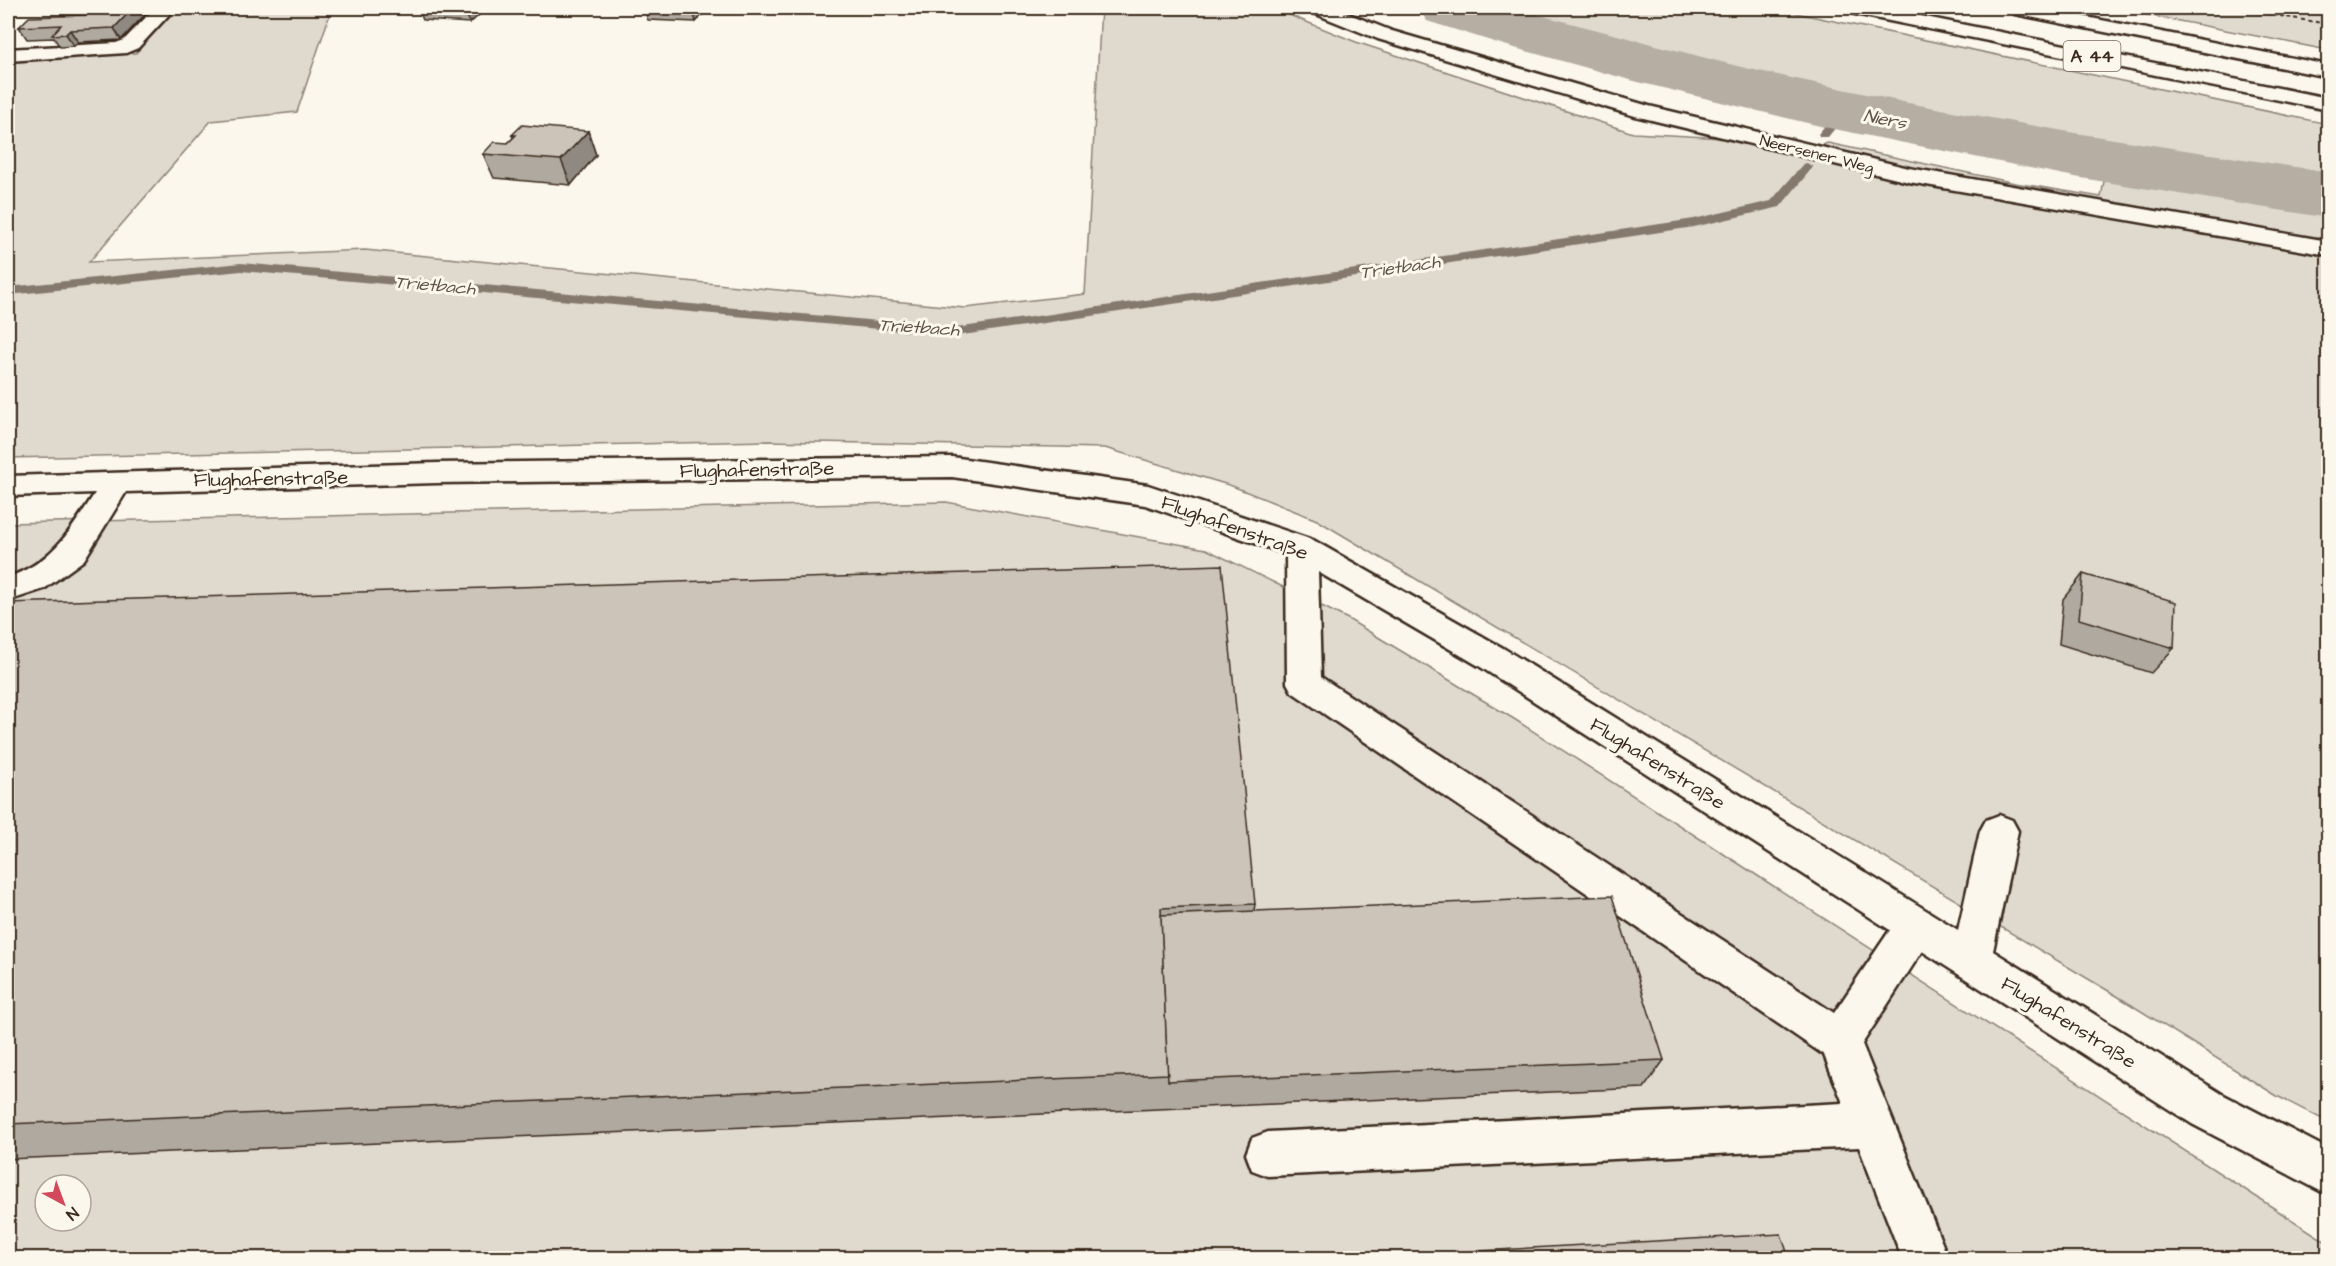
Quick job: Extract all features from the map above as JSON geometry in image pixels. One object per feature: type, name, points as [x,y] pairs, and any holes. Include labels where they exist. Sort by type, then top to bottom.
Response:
[{"type":"main road","points":[[8,55],[118,49],[130,44],[165,8]]},
{"type":"main road","name":"Neersener Weg","points":[[1318,8],[1385,35],[1643,111],[1897,172],[2158,220],[2328,248]]},
{"type":"main road","name":"A 44","points":[[1856,8],[2328,104]]},
{"type":"main road","name":"A 44","points":[[2015,8],[2328,71]]},
{"type":"main road","name":"Flughafenstraße","points":[[8,486],[436,473],[952,467],[1148,495],[1302,548],[1491,657],[2207,1109],[2328,1173]]},
{"type":"main road","points":[[8,589],[33,581],[73,552],[118,482]]},
{"type":"main road","points":[[1302,548],[1304,683],[1840,1041],[1925,1258]]},
{"type":"main road","points":[[1971,960],[2000,831]]},
{"type":"main road","points":[[1840,1041],[1916,925]]},
{"type":"main road","points":[[1268,1154],[1872,1124]]},
{"type":"path","points":[[2232,8],[2328,24]]},
{"type":"shaded area","points":[[175,8],[332,8],[297,112],[211,121],[89,262],[365,250],[965,308],[1085,294],[1101,8],[1272,8],[1356,42],[1633,133],[1743,139],[1795,153],[1828,143],[2015,183],[2101,197],[2106,171],[2328,202],[2328,1122],[2277,1096],[2117,996],[1317,520],[1232,486],[1105,448],[767,441],[8,458],[8,57],[136,53]]},
{"type":"shaded area","points":[[1501,8],[1772,8],[2328,124],[2328,186],[2039,136],[1865,101],[1637,45]]},
{"type":"shaded area","points":[[2112,8],[2328,8],[2328,50]]},
{"type":"shaded area","points":[[946,502],[1206,549],[1348,619],[1514,719],[2328,1243],[2328,1258],[8,1258],[8,523]]},
{"type":"building","points":[[93,8],[133,8],[114,28],[70,30],[66,34],[52,35],[61,25],[19,27],[29,17],[85,15]]},
{"type":"building","points":[[644,8],[696,8],[693,11]]},
{"type":"building","points":[[522,125],[588,131],[561,160],[483,154],[494,142],[508,143]]},
{"type":"building","points":[[1222,565],[1255,904],[1161,908],[1168,1074],[8,1124],[8,603]]},
{"type":"building","points":[[2083,574],[2176,602],[2174,648],[2079,619]]},
{"type":"building","points":[[1612,896],[1664,1060],[1168,1081],[1161,915]]},
{"type":"building","points":[[1781,1234],[1789,1258],[1354,1258]]},
{"type":"waterway","name":"Niers","points":[[1449,8],[1527,32],[1741,88],[1908,124],[2075,155],[2328,195]]},
{"type":"waterway","name":"Trietbach","points":[[1824,134],[1842,112]]},
{"type":"waterway","name":"Trietbach","points":[[8,291],[241,267],[956,332],[1694,223],[1775,204],[1807,167]]}]
